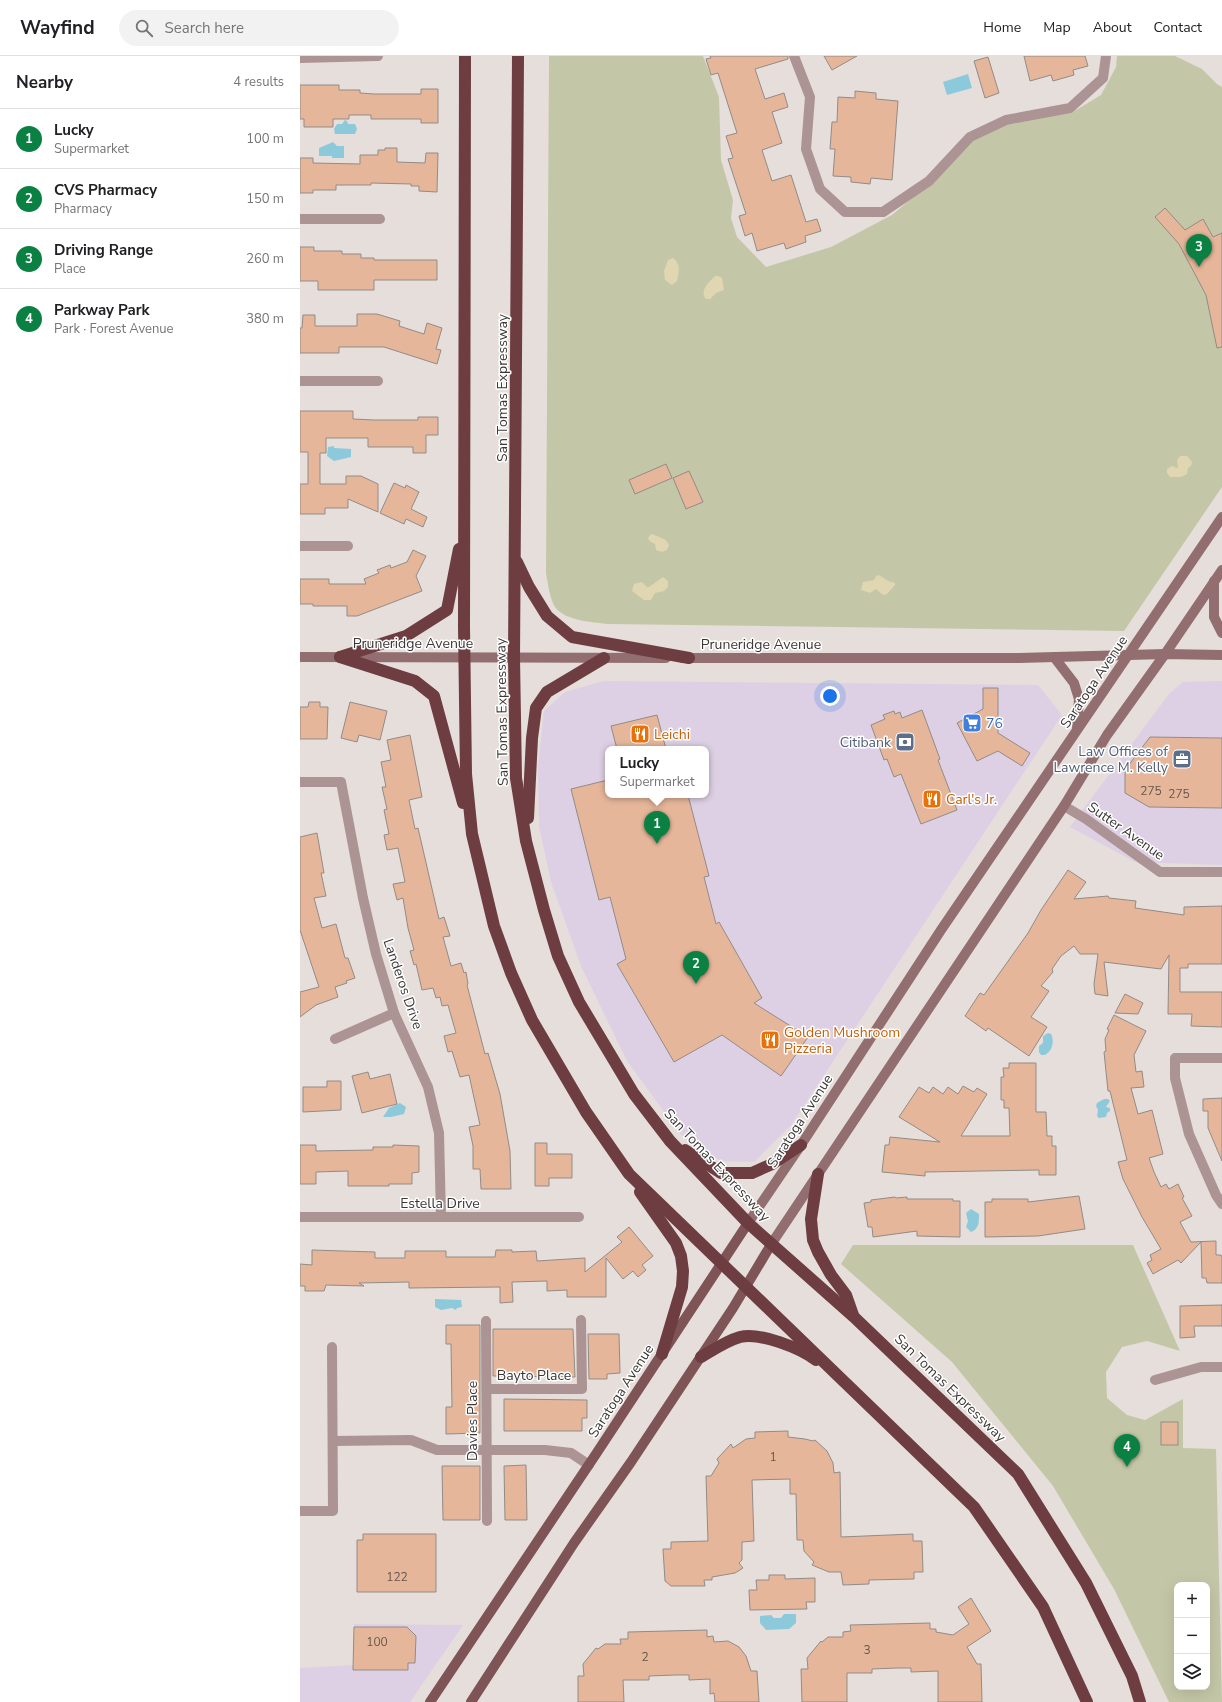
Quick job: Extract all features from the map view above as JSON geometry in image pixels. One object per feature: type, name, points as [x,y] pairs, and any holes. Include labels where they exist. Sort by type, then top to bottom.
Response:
[{"type":"highway","points":[[465,56],[466,774],[472,834]]},
{"type":"highway","name":"San Tomas Expressway","points":[[518,56],[516,561],[514,658],[516,778],[526,841],[558,956],[579,1002],[634,1094],[670,1141],[748,1223],[854,1316],[1018,1474],[1086,1583],[1132,1676],[1140,1702]]},
{"type":"highway","points":[[340,657],[406,636],[447,610],[465,522]]},
{"type":"highway","points":[[516,561],[529,587],[547,616],[572,637],[689,658]]},
{"type":"highway","points":[[340,657],[415,681],[434,696],[472,834],[494,926],[511,974],[532,1020],[586,1112],[629,1174],[657,1218],[676,1243],[682,1256],[682,1287],[662,1354]]},
{"type":"highway","points":[[526,841],[532,738],[536,708],[547,692],[604,658]]},
{"type":"highway","points":[[670,1141],[722,1173],[752,1173],[772,1164],[802,1144]]},
{"type":"highway","points":[[629,1174],[974,1507],[1043,1607],[1087,1702]]},
{"type":"highway","points":[[818,1174],[811,1219],[813,1240],[831,1275],[846,1294],[854,1316]]},
{"type":"highway","points":[[701,1357],[740,1337],[763,1337],[777,1341],[814,1358],[843,1380]]},
{"type":"main road","name":"Saratoga Avenue","points":[[430,1702],[589,1465],[721,1263],[802,1144],[941,930],[1222,517]]},
{"type":"main road","points":[[471,1702],[574,1543],[631,1462],[734,1308],[745,1286],[772,1243],[1064,806],[1107,735],[1165,654],[1222,570]]},
{"type":"main road","points":[[1214,581],[1214,617],[1222,633]]},
{"type":"main road","name":"Pruneridge Avenue","points":[[300,657],[689,658],[1054,657],[1165,654],[1222,655]]},
{"type":"main road","points":[[1054,657],[1074,683],[1079,699],[1077,731]]},
{"type":"street","points":[[300,58],[378,56]]},
{"type":"street","points":[[794,56],[810,97],[806,150],[820,189],[844,212],[883,212],[929,181],[970,137],[1006,120],[1070,108],[1103,78],[1106,56]]},
{"type":"street","points":[[300,219],[380,219]]},
{"type":"street","points":[[300,381],[378,381]]},
{"type":"street","points":[[300,546],[348,546]]},
{"type":"street","name":"Landeros Drive","points":[[300,782],[341,782],[363,898],[376,954],[394,1013],[428,1087],[439,1133],[441,1217]]},
{"type":"street","name":"Sutter Avenue","points":[[1064,806],[1086,819],[1160,872],[1222,872]]},
{"type":"street","points":[[335,1038],[394,1013]]},
{"type":"street","points":[[1222,1058],[1175,1058],[1175,1078],[1189,1134],[1216,1195],[1222,1204]]},
{"type":"street","name":"Estella Drive","points":[[300,1217],[580,1217]]},
{"type":"street","name":"Bayto Place","points":[[487,1389],[582,1389],[581,1320]]},
{"type":"street","name":"Davies Place","points":[[486,1321],[487,1521]]},
{"type":"street","points":[[300,1511],[333,1511],[332,1347]]},
{"type":"street","points":[[1155,1380],[1201,1367],[1222,1367]]},
{"type":"street","points":[[333,1441],[411,1440],[437,1450],[545,1450],[571,1453],[589,1465]]},
{"type":"shaded area","points":[[604,681],[1038,685],[1062,715],[791,1125],[754,1162],[721,1161],[681,1135],[627,1061],[581,966],[551,882],[539,826],[538,766],[544,711],[565,692]]},
{"type":"shaded area","points":[[1222,681],[1222,865],[1135,862],[1070,827],[1169,694],[1183,682]]},
{"type":"shaded area","points":[[354,1624],[463,1625],[410,1702],[300,1702],[300,1668],[353,1665]]},
{"type":"green space","points":[[549,56],[703,56],[719,97],[721,160],[733,200],[731,218],[737,237],[766,267],[831,247],[892,215],[931,182],[973,139],[1002,126],[1073,112],[1101,95],[1116,67],[1117,56],[1175,56],[1202,69],[1222,87],[1222,487],[1124,631],[608,624],[577,620],[562,614],[557,609],[550,596],[546,573]]},
{"type":"green space","points":[[853,1245],[1133,1245],[1180,1351],[1147,1341],[1122,1347],[1106,1372],[1107,1398],[1127,1415],[1145,1420],[1183,1399],[1183,1448],[1216,1449],[1222,1702],[1169,1702],[1114,1589],[1053,1486],[952,1362],[841,1264]]},
{"type":"sand","points":[[673,258],[676,260],[679,271],[677,281],[672,285],[665,280],[664,271],[668,260]]},
{"type":"sand","points":[[715,276],[722,278],[724,290],[716,293],[710,299],[706,299],[704,296],[704,290]]},
{"type":"sand","points":[[1180,456],[1187,456],[1192,462],[1191,466],[1188,468],[1187,474],[1181,477],[1170,477],[1167,473],[1167,469],[1172,466],[1178,468],[1177,460]]},
{"type":"sand","points":[[652,534],[666,540],[669,545],[667,550],[662,552],[656,550],[655,544],[648,539]]},
{"type":"sand","points":[[879,575],[888,581],[895,583],[887,594],[883,595],[876,589],[870,593],[861,590],[863,582],[874,580],[876,576]]},
{"type":"sand","points":[[663,577],[668,581],[668,587],[664,591],[655,593],[651,600],[644,600],[632,591],[634,584],[642,582],[649,587]]},
{"type":"water","points":[[968,74],[972,88],[947,95],[943,82]]},
{"type":"water","points":[[345,120],[348,124],[355,124],[357,129],[355,134],[335,134],[334,129],[337,124],[342,124]]},
{"type":"water","points":[[333,142],[337,146],[344,146],[344,158],[319,156],[319,148]]},
{"type":"water","points":[[334,446],[334,448],[351,449],[351,457],[334,461],[327,456],[328,447]]},
{"type":"water","points":[[1048,1033],[1051,1034],[1053,1040],[1052,1046],[1045,1055],[1041,1055],[1039,1052],[1039,1046],[1043,1043],[1043,1036]]},
{"type":"water","points":[[1104,1099],[1108,1099],[1110,1101],[1106,1107],[1110,1108],[1110,1111],[1107,1113],[1106,1117],[1099,1118],[1097,1116],[1098,1110],[1096,1106],[1097,1103]]},
{"type":"water","points":[[400,1103],[406,1107],[404,1114],[383,1117],[389,1108]]},
{"type":"water","points":[[971,1209],[979,1214],[979,1222],[976,1229],[971,1232],[966,1227],[968,1221],[966,1213]]},
{"type":"water","points":[[435,1299],[461,1300],[462,1307],[457,1308],[456,1310],[452,1308],[441,1310],[435,1307]]},
{"type":"water","points":[[784,1614],[796,1614],[796,1623],[789,1629],[766,1630],[760,1623],[760,1616],[771,1615],[774,1618],[781,1618]]},
{"type":"building","points":[[710,56],[788,56],[788,59],[755,69],[765,99],[784,93],[788,107],[772,112],[782,143],[762,150],[772,181],[791,175],[806,222],[817,219],[821,231],[805,236],[806,242],[786,249],[784,243],[757,251],[752,233],[745,236],[739,216],[746,214],[728,159],[733,158],[726,136],[737,133],[718,73],[711,75],[706,59],[711,58]]},
{"type":"building","points":[[824,56],[857,56],[832,70]]},
{"type":"building","points":[[1024,56],[1085,56],[1088,66],[1073,70],[1074,75],[1053,81],[1051,75],[1030,81]]},
{"type":"building","points":[[988,57],[999,93],[985,98],[974,61]]},
{"type":"building","points":[[300,85],[339,85],[339,90],[360,90],[360,93],[374,94],[421,94],[421,89],[438,89],[438,123],[421,123],[421,119],[371,119],[371,115],[349,115],[349,119],[333,119],[333,127],[304,127],[304,119],[300,119]]},
{"type":"building","points":[[855,91],[876,93],[876,99],[898,101],[892,180],[871,178],[870,184],[851,182],[851,177],[833,176],[835,149],[830,149],[832,122],[837,122],[838,97],[855,98]]},
{"type":"building","points":[[385,148],[397,148],[397,162],[425,163],[426,153],[438,153],[437,192],[419,191],[419,186],[411,186],[411,184],[371,183],[371,185],[336,185],[336,190],[313,190],[313,193],[300,193],[300,158],[313,158],[313,163],[360,164],[360,155],[378,155],[378,150],[385,150]]},
{"type":"building","points":[[1165,208],[1185,230],[1203,219],[1213,237],[1222,233],[1222,347],[1217,348],[1206,295],[1179,244],[1155,217]]},
{"type":"building","points":[[300,247],[314,247],[314,251],[342,251],[342,254],[361,254],[361,258],[374,258],[374,260],[437,260],[437,280],[374,280],[374,290],[318,290],[318,281],[300,281]]},
{"type":"building","points":[[357,314],[377,314],[400,321],[399,326],[424,334],[427,323],[442,328],[436,349],[441,350],[437,364],[384,347],[339,347],[339,353],[300,353],[300,328],[302,328],[303,315],[315,315],[315,326],[357,326]]},
{"type":"building","points":[[300,411],[353,411],[353,419],[374,420],[418,420],[418,417],[438,417],[438,435],[426,435],[426,453],[413,453],[413,447],[368,447],[368,438],[326,438],[326,453],[320,453],[320,484],[346,484],[346,476],[361,476],[378,484],[378,512],[348,499],[348,508],[325,508],[325,514],[300,514],[300,484],[308,484],[308,452],[300,452]]},
{"type":"building","points":[[666,464],[672,478],[635,494],[629,480]]},
{"type":"building","points":[[689,471],[703,502],[686,509],[673,478]]},
{"type":"building","points":[[394,483],[405,488],[406,485],[419,492],[411,509],[427,517],[423,527],[406,519],[404,524],[380,513]]},
{"type":"building","points":[[413,550],[426,556],[416,576],[422,591],[357,616],[347,616],[347,606],[313,606],[313,604],[300,604],[300,579],[329,579],[329,584],[366,584],[364,579],[379,573],[377,570],[390,565],[391,568],[407,562]]},
{"type":"building","points":[[983,688],[998,688],[998,733],[1030,753],[1022,766],[998,751],[977,761],[957,723],[983,709]]},
{"type":"building","points":[[309,702],[320,702],[320,707],[328,707],[327,739],[300,739],[300,707],[308,707]]},
{"type":"building","points":[[350,702],[387,711],[380,740],[359,735],[357,742],[341,738]]},
{"type":"building","points":[[922,710],[940,759],[938,760],[957,810],[921,824],[901,774],[894,777],[887,759],[884,760],[871,725],[885,719],[883,715],[894,711],[895,714],[900,712],[902,718]]},
{"type":"building","points":[[657,715],[665,746],[616,746],[611,726]]},
{"type":"building","points":[[410,735],[422,797],[409,800],[415,829],[418,828],[439,919],[444,917],[450,936],[443,937],[451,966],[461,963],[464,973],[466,972],[467,985],[485,1054],[488,1053],[500,1094],[510,1151],[511,1189],[481,1189],[480,1169],[473,1169],[473,1146],[469,1127],[480,1125],[469,1075],[460,1077],[452,1051],[448,1052],[444,1036],[456,1033],[448,1005],[442,1006],[440,997],[436,998],[433,988],[422,990],[416,964],[414,965],[410,951],[414,950],[408,928],[403,898],[397,900],[393,884],[405,882],[398,848],[387,850],[384,835],[389,834],[384,810],[387,809],[382,787],[386,787],[381,762],[391,760],[387,740]]},
{"type":"building","points":[[1150,737],[1222,738],[1222,808],[1149,807],[1125,793],[1125,770]]},
{"type":"building","points":[[605,781],[605,798],[689,798],[709,876],[704,877],[716,924],[719,922],[762,998],[754,1003],[808,1037],[781,1076],[722,1035],[674,1062],[617,964],[626,959],[610,897],[599,900],[571,789]]},
{"type":"building","points":[[317,833],[324,873],[321,873],[326,896],[314,898],[322,928],[336,924],[345,958],[348,958],[355,978],[346,981],[347,983],[335,987],[338,997],[316,1005],[300,1017],[300,992],[319,987],[300,930],[300,837]]},
{"type":"building","points":[[1068,870],[1086,882],[1074,899],[1108,896],[1109,898],[1136,901],[1135,908],[1184,915],[1184,907],[1222,906],[1222,964],[1188,964],[1188,968],[1180,968],[1180,992],[1222,992],[1222,1027],[1191,1026],[1192,1014],[1168,1014],[1169,955],[1161,969],[1104,962],[1108,996],[1095,994],[1094,984],[1098,954],[1080,954],[1074,946],[1061,956],[1052,969],[1053,972],[1041,986],[1049,991],[1031,1017],[1047,1027],[1029,1056],[988,1028],[986,1031],[965,1016],[980,993],[984,995],[1028,933],[1041,910]]},
{"type":"building","points":[[1125,994],[1143,1003],[1138,1014],[1115,1013]]},
{"type":"building","points":[[1114,1015],[1146,1031],[1134,1055],[1136,1072],[1142,1071],[1144,1087],[1131,1088],[1138,1114],[1152,1110],[1163,1154],[1149,1158],[1161,1187],[1166,1184],[1169,1189],[1178,1184],[1184,1197],[1182,1198],[1192,1216],[1180,1222],[1191,1242],[1216,1241],[1216,1255],[1221,1255],[1222,1257],[1222,1283],[1207,1283],[1206,1278],[1202,1278],[1201,1242],[1181,1263],[1178,1260],[1153,1274],[1147,1263],[1152,1260],[1150,1255],[1161,1249],[1142,1217],[1123,1179],[1118,1162],[1127,1160],[1110,1091],[1108,1091],[1104,1052],[1106,1051],[1105,1039],[1109,1030],[1107,1029]]},
{"type":"building","points":[[1009,1063],[1036,1063],[1036,1112],[1046,1112],[1047,1136],[1052,1136],[1052,1146],[1056,1146],[1056,1175],[1039,1175],[1039,1170],[925,1172],[925,1176],[882,1172],[885,1145],[889,1145],[890,1137],[940,1142],[899,1117],[919,1087],[929,1093],[933,1087],[943,1094],[948,1087],[958,1094],[963,1086],[974,1092],[977,1088],[987,1094],[961,1136],[1010,1136],[1009,1108],[1004,1108],[1004,1100],[1001,1100],[1001,1077],[1004,1077],[1003,1068],[1009,1068]]},
{"type":"building","points":[[368,1072],[370,1079],[390,1074],[397,1104],[362,1113],[352,1076]]},
{"type":"building","points":[[327,1081],[341,1081],[341,1110],[303,1112],[303,1087],[327,1087]]},
{"type":"building","points":[[1222,1098],[1222,1161],[1208,1128],[1208,1111],[1203,1111],[1203,1099]]},
{"type":"building","points":[[535,1143],[547,1143],[547,1154],[572,1154],[572,1178],[549,1178],[549,1186],[535,1186]]},
{"type":"building","points":[[300,1145],[316,1145],[316,1151],[373,1150],[373,1147],[393,1147],[393,1145],[419,1146],[419,1172],[412,1173],[412,1184],[389,1184],[389,1186],[348,1186],[348,1171],[316,1172],[316,1184],[300,1184]]},
{"type":"building","points":[[1079,1196],[1085,1229],[1038,1236],[985,1237],[985,1202],[992,1202],[992,1199],[1028,1199],[1028,1202]]},
{"type":"building","points":[[907,1197],[907,1199],[953,1199],[953,1201],[960,1201],[960,1237],[917,1236],[917,1231],[873,1237],[872,1227],[868,1227],[864,1203],[871,1202],[871,1200]]},
{"type":"building","points":[[629,1227],[653,1256],[642,1265],[646,1270],[638,1277],[633,1271],[623,1279],[606,1258],[606,1297],[567,1297],[567,1290],[547,1291],[547,1281],[512,1282],[513,1302],[500,1303],[500,1287],[409,1288],[409,1282],[359,1283],[364,1286],[326,1285],[324,1291],[305,1291],[305,1286],[300,1286],[300,1264],[312,1265],[312,1250],[375,1252],[375,1258],[405,1258],[405,1251],[446,1251],[446,1257],[495,1257],[496,1250],[512,1250],[512,1252],[536,1251],[537,1261],[585,1258],[585,1272],[622,1242],[617,1237]]},
{"type":"building","points":[[1222,1305],[1222,1326],[1194,1326],[1195,1337],[1180,1338],[1180,1306]]},
{"type":"building","points":[[446,1325],[480,1325],[480,1433],[446,1434],[446,1407],[452,1407],[451,1344],[446,1344]]},
{"type":"building","points":[[493,1329],[573,1329],[575,1377],[493,1376]]},
{"type":"building","points":[[588,1334],[619,1334],[620,1373],[607,1374],[607,1379],[589,1379]]},
{"type":"building","points":[[504,1399],[587,1400],[587,1418],[582,1418],[582,1431],[504,1431]]},
{"type":"building","points":[[1161,1422],[1178,1422],[1178,1445],[1161,1445]]},
{"type":"building","points":[[788,1431],[788,1437],[813,1441],[815,1440],[827,1451],[833,1463],[834,1473],[840,1472],[841,1537],[913,1534],[913,1541],[922,1541],[923,1572],[914,1572],[914,1579],[869,1580],[869,1584],[843,1585],[841,1572],[829,1572],[812,1565],[814,1562],[804,1551],[803,1540],[797,1540],[796,1494],[790,1494],[790,1479],[752,1480],[754,1541],[742,1542],[742,1560],[739,1563],[743,1568],[735,1573],[712,1577],[712,1580],[704,1580],[705,1586],[671,1586],[665,1581],[663,1549],[671,1549],[671,1542],[708,1541],[706,1476],[711,1476],[719,1463],[717,1459],[731,1444],[733,1448],[746,1439],[755,1438],[755,1432]]},
{"type":"building","points":[[526,1465],[527,1520],[505,1520],[504,1466]]},
{"type":"building","points":[[442,1466],[480,1466],[480,1520],[443,1520]]},
{"type":"building","points":[[363,1534],[436,1534],[436,1592],[357,1592],[357,1540],[363,1540]]},
{"type":"building","points":[[769,1575],[785,1575],[785,1579],[815,1578],[815,1602],[806,1602],[807,1609],[750,1610],[749,1590],[757,1590],[756,1580],[769,1580]]},
{"type":"building","points":[[971,1598],[991,1631],[967,1647],[977,1664],[981,1664],[982,1702],[938,1702],[938,1671],[911,1672],[911,1668],[897,1668],[872,1669],[872,1673],[847,1673],[847,1702],[802,1702],[801,1669],[808,1669],[807,1658],[821,1641],[822,1642],[828,1637],[843,1637],[843,1632],[851,1631],[850,1625],[930,1623],[930,1629],[936,1629],[936,1632],[953,1635],[969,1624],[958,1607]]},
{"type":"building","points":[[354,1627],[407,1627],[416,1636],[415,1663],[408,1663],[408,1670],[353,1670]]},
{"type":"building","points":[[707,1630],[707,1637],[713,1636],[714,1642],[728,1641],[739,1647],[746,1656],[751,1671],[757,1671],[759,1702],[715,1702],[714,1693],[710,1694],[710,1679],[689,1680],[689,1675],[675,1675],[649,1676],[649,1680],[623,1680],[624,1702],[578,1702],[578,1676],[584,1676],[583,1664],[596,1648],[598,1649],[605,1644],[621,1644],[620,1639],[628,1639],[628,1632]]},
{"type":"place","name":"Driving Range","points":[[1199,267]]},
{"type":"place","name":"76","points":[[972,723]]},
{"type":"place","name":"Leichi","points":[[640,734]]},
{"type":"place","name":"Citibank","points":[[905,742]]},
{"type":"place","name":"Law Offices of Lawrence M. Kelly","points":[[1182,759]]},
{"type":"place","name":"Carl's Jr.","points":[[932,799]]},
{"type":"place","name":"Lucky","points":[[657,844]]},
{"type":"place","name":"CVS Pharmacy","points":[[696,984]]},
{"type":"place","name":"Golden Mushroom Pizzeria","points":[[770,1040]]},
{"type":"place","name":"Parkway Park","points":[[1127,1467]]}]
